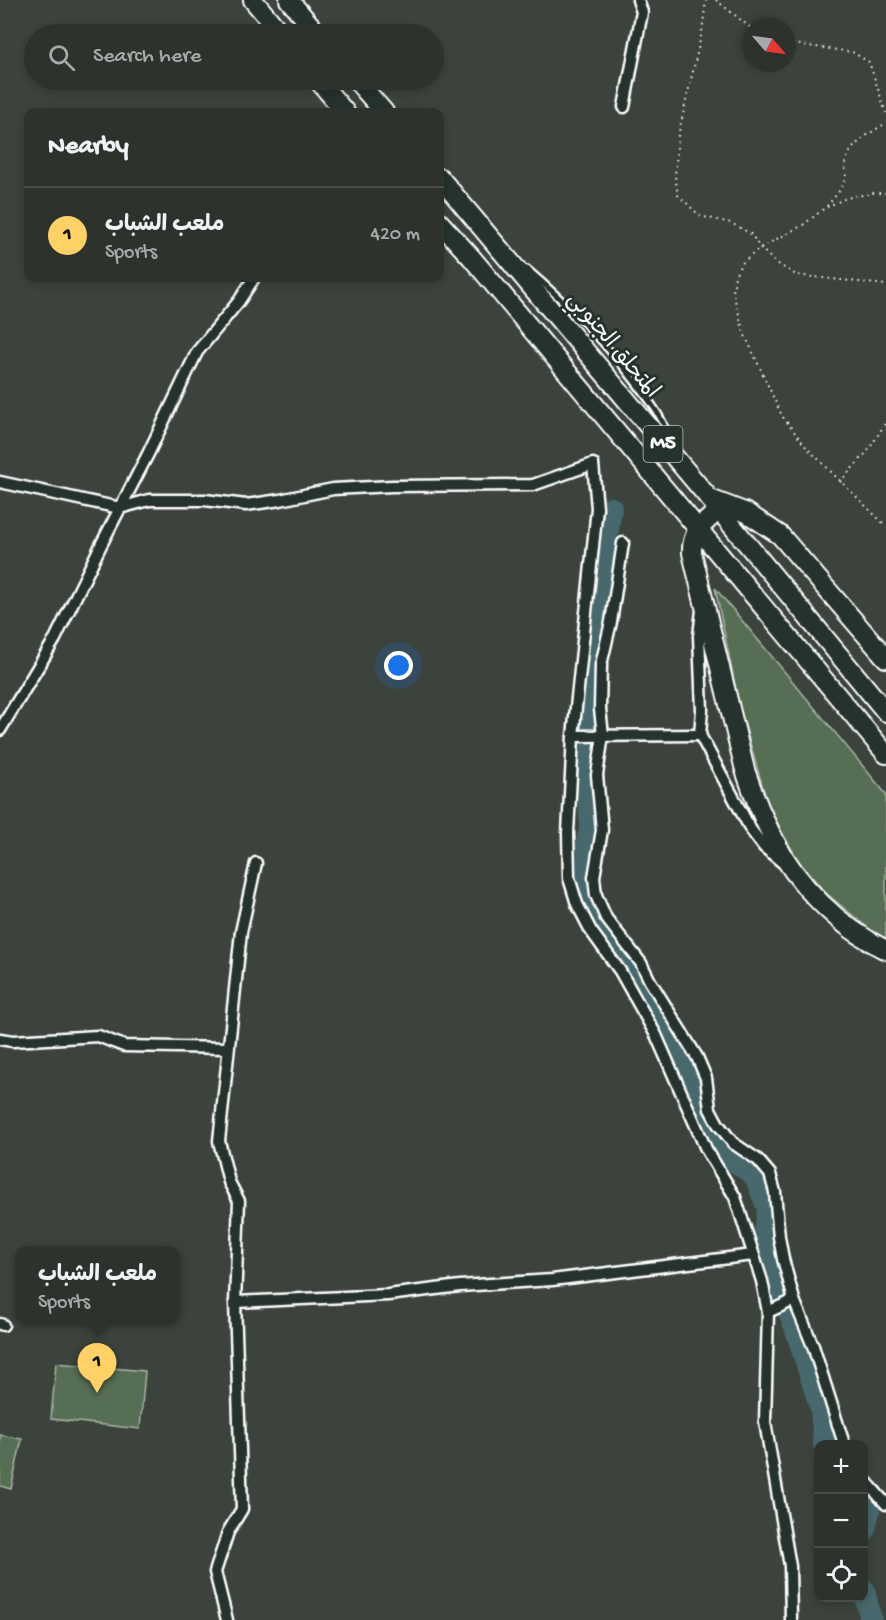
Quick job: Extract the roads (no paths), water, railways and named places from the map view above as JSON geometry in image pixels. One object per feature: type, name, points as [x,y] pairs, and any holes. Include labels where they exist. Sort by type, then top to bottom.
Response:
[{"type":"highway","points":[[253,0],[273,24]]},
{"type":"highway","points":[[289,0],[309,24]]},
{"type":"highway","points":[[326,90],[342,108]]},
{"type":"highway","points":[[365,90],[380,108]]},
{"type":"highway","name":"المتحلق الجنوبي","points":[[444,183],[886,711]]},
{"type":"highway","name":"M5","points":[[444,227],[886,754]]},
{"type":"highway","points":[[886,658],[780,535],[747,513],[714,504],[697,529],[692,544],[692,553],[746,770],[756,801],[769,830],[790,866],[815,897],[856,932],[886,950]]},
{"type":"highway","points":[[869,638],[886,649]]},
{"type":"street","points":[[624,107],[642,12],[638,0]]},
{"type":"street","points":[[0,730],[54,639],[197,352],[239,301],[251,282]]},
{"type":"street","points":[[0,482],[120,508],[149,500],[204,500],[246,505],[333,489],[392,486],[533,485],[593,464],[597,508],[573,736],[568,833],[569,878],[577,904],[591,932],[620,971],[656,1035],[706,1149],[735,1197],[762,1281],[768,1312],[765,1422],[790,1566],[790,1620]]},
{"type":"street","points":[[623,543],[611,622],[601,665],[600,709],[603,735],[597,775],[602,830],[594,877],[596,895],[606,918],[641,963],[697,1058],[706,1078],[710,1109],[718,1124],[733,1143],[758,1160],[770,1174],[775,1192],[783,1259],[794,1300],[813,1346],[843,1440]]},
{"type":"street","points":[[704,598],[699,636],[702,710],[700,735],[757,839],[772,854],[790,866]]},
{"type":"street","points":[[573,736],[700,735]]},
{"type":"street","points":[[227,1620],[215,1572],[228,1532],[242,1509],[235,1302],[239,1201],[229,1182],[219,1141],[241,932],[256,863]]},
{"type":"street","points":[[0,1039],[13,1041],[98,1036],[124,1046],[228,1048]]},
{"type":"street","points":[[235,1302],[388,1295],[460,1286],[552,1280],[753,1255]]},
{"type":"street","points":[[768,1312],[794,1300]]},
{"type":"street","points":[[868,1484],[886,1504]]},
{"type":"waterway","points":[[611,508],[598,620],[589,657],[586,779],[591,824],[585,854],[584,893],[602,930],[627,959],[645,986],[663,1026],[690,1070],[695,1105],[706,1130],[726,1155],[755,1176],[768,1209],[763,1244],[794,1324],[821,1409],[824,1440]]},
{"type":"waterway","points":[[868,1510],[868,1515]]},
{"type":"waterway","points":[[867,1602],[871,1620]]},
{"type":"place","name":"ملعب الشباب","points":[[97,1393]]}]
